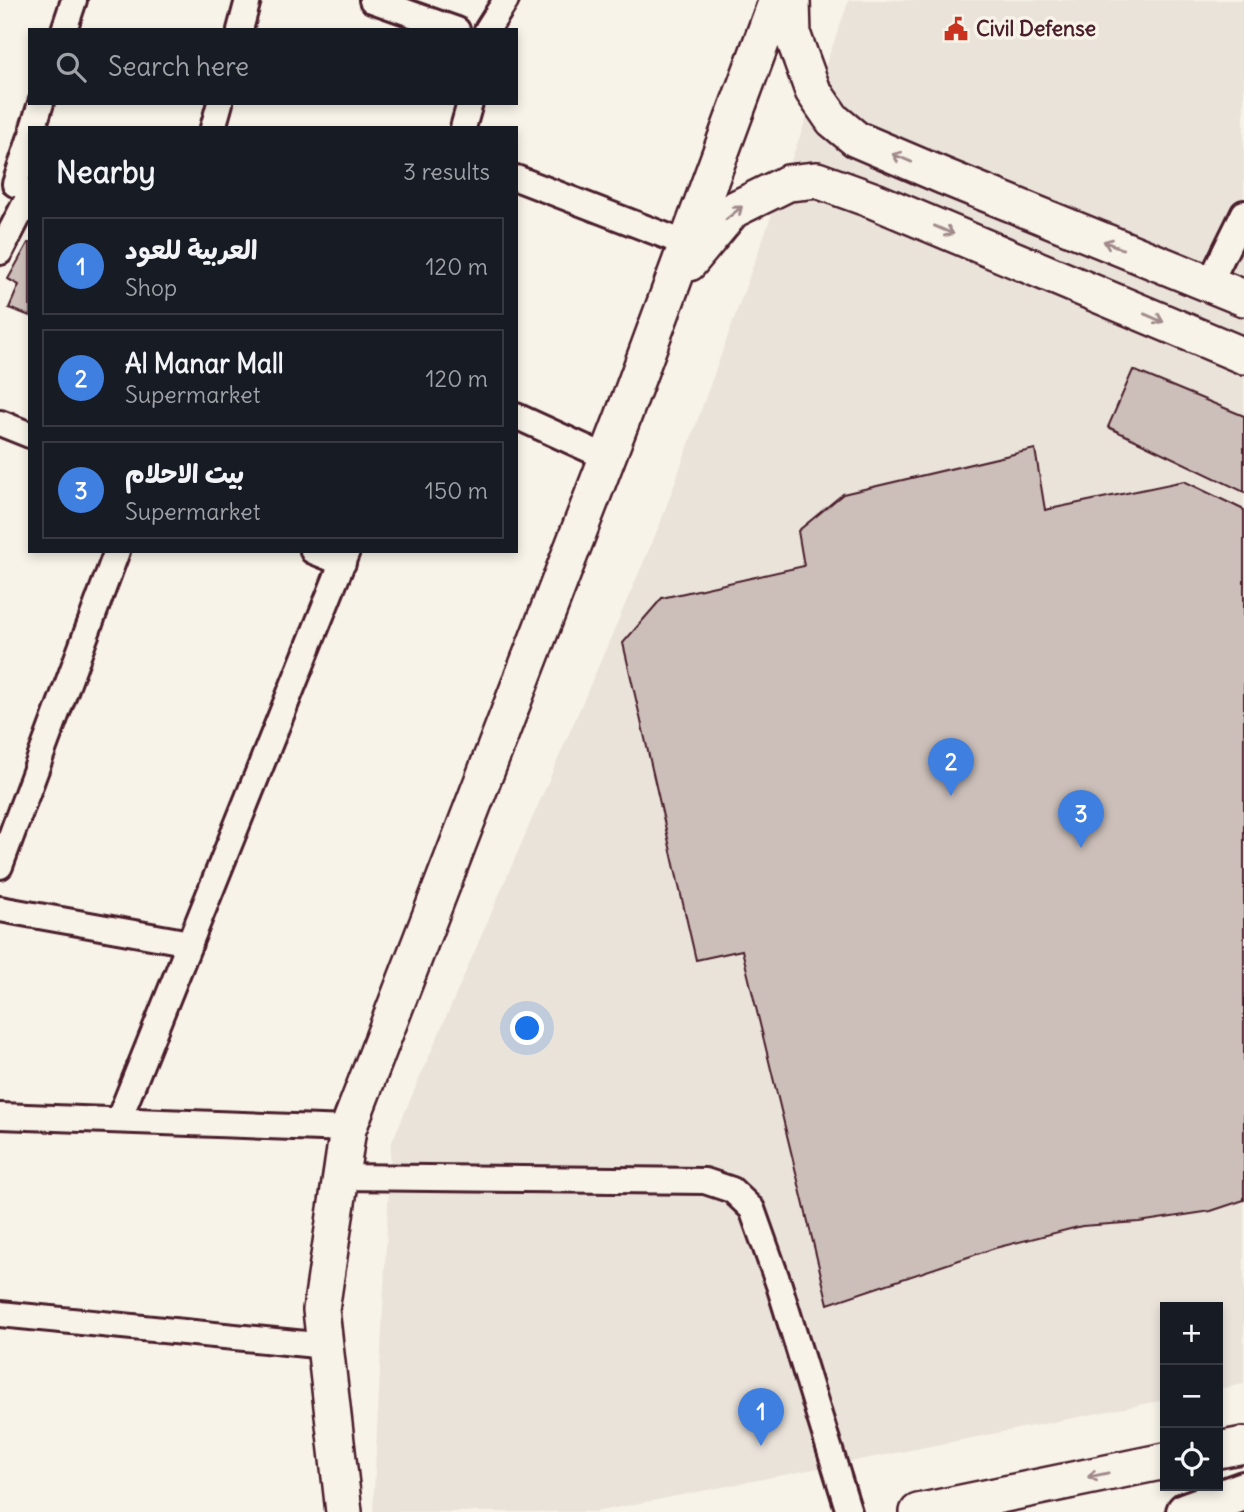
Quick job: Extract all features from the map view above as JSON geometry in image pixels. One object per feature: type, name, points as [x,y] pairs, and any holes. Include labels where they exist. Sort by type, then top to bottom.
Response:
[{"type":"highway","points":[[1186,1512],[1244,1491]]},
{"type":"main road","points":[[344,1512],[321,1310],[348,1129],[608,458],[778,0]]},
{"type":"main road","points":[[792,0],[793,36],[813,91],[833,120],[856,139],[1244,298]]},
{"type":"main road","points":[[673,282],[733,210],[788,183],[817,180],[875,201],[1244,356]]},
{"type":"main road","points":[[1223,1449],[1244,1445]]},
{"type":"main road","points":[[918,1512],[1160,1462]]},
{"type":"street","points":[[65,28],[74,0]]},
{"type":"street","points":[[241,28],[248,0]]},
{"type":"street","points":[[372,0],[451,28]]},
{"type":"street","points":[[488,28],[506,0]]},
{"type":"street","points":[[34,126],[40,105]]},
{"type":"street","points":[[214,126],[219,105]]},
{"type":"street","points":[[464,126],[469,105]]},
{"type":"street","points":[[0,252],[28,148]]},
{"type":"street","points":[[518,179],[687,244]]},
{"type":"street","points":[[1209,284],[1244,213]]},
{"type":"street","points":[[518,417],[608,458]]},
{"type":"street","points":[[0,423],[28,434]]},
{"type":"street","points":[[0,866],[116,553]]},
{"type":"street","points":[[119,1119],[345,557],[324,553]]},
{"type":"street","points":[[0,909],[190,943]]},
{"type":"street","points":[[0,1116],[348,1129]]},
{"type":"street","points":[[341,1177],[705,1181],[732,1190],[752,1209],[779,1285],[849,1512]]},
{"type":"street","points":[[0,1314],[326,1346]]},
{"type":"shaded area","points":[[849,0],[1244,0],[1244,1384],[1223,1388],[1223,1302],[1160,1302],[1160,1401],[595,1512],[373,1512],[391,1144],[660,524]]},
{"type":"building","points":[[28,243],[28,315],[9,308],[19,285],[8,279]]},
{"type":"building","points":[[1133,370],[1244,416],[1244,492],[1108,427]]},
{"type":"building","points":[[1035,449],[1045,510],[1184,481],[1244,510],[1244,1200],[1211,1211],[1139,1222],[1082,1226],[995,1248],[828,1304],[742,950],[696,960],[623,643],[662,598],[804,566],[798,531],[843,494]]},
{"type":"place","name":"Civil Defense","points":[[956,29]]},
{"type":"place","name":"Al Manar Mall","points":[[951,796]]},
{"type":"place","name":"بيت الاحلام","points":[[1081,848]]},
{"type":"place","name":"العربية للعود","points":[[761,1446]]}]
